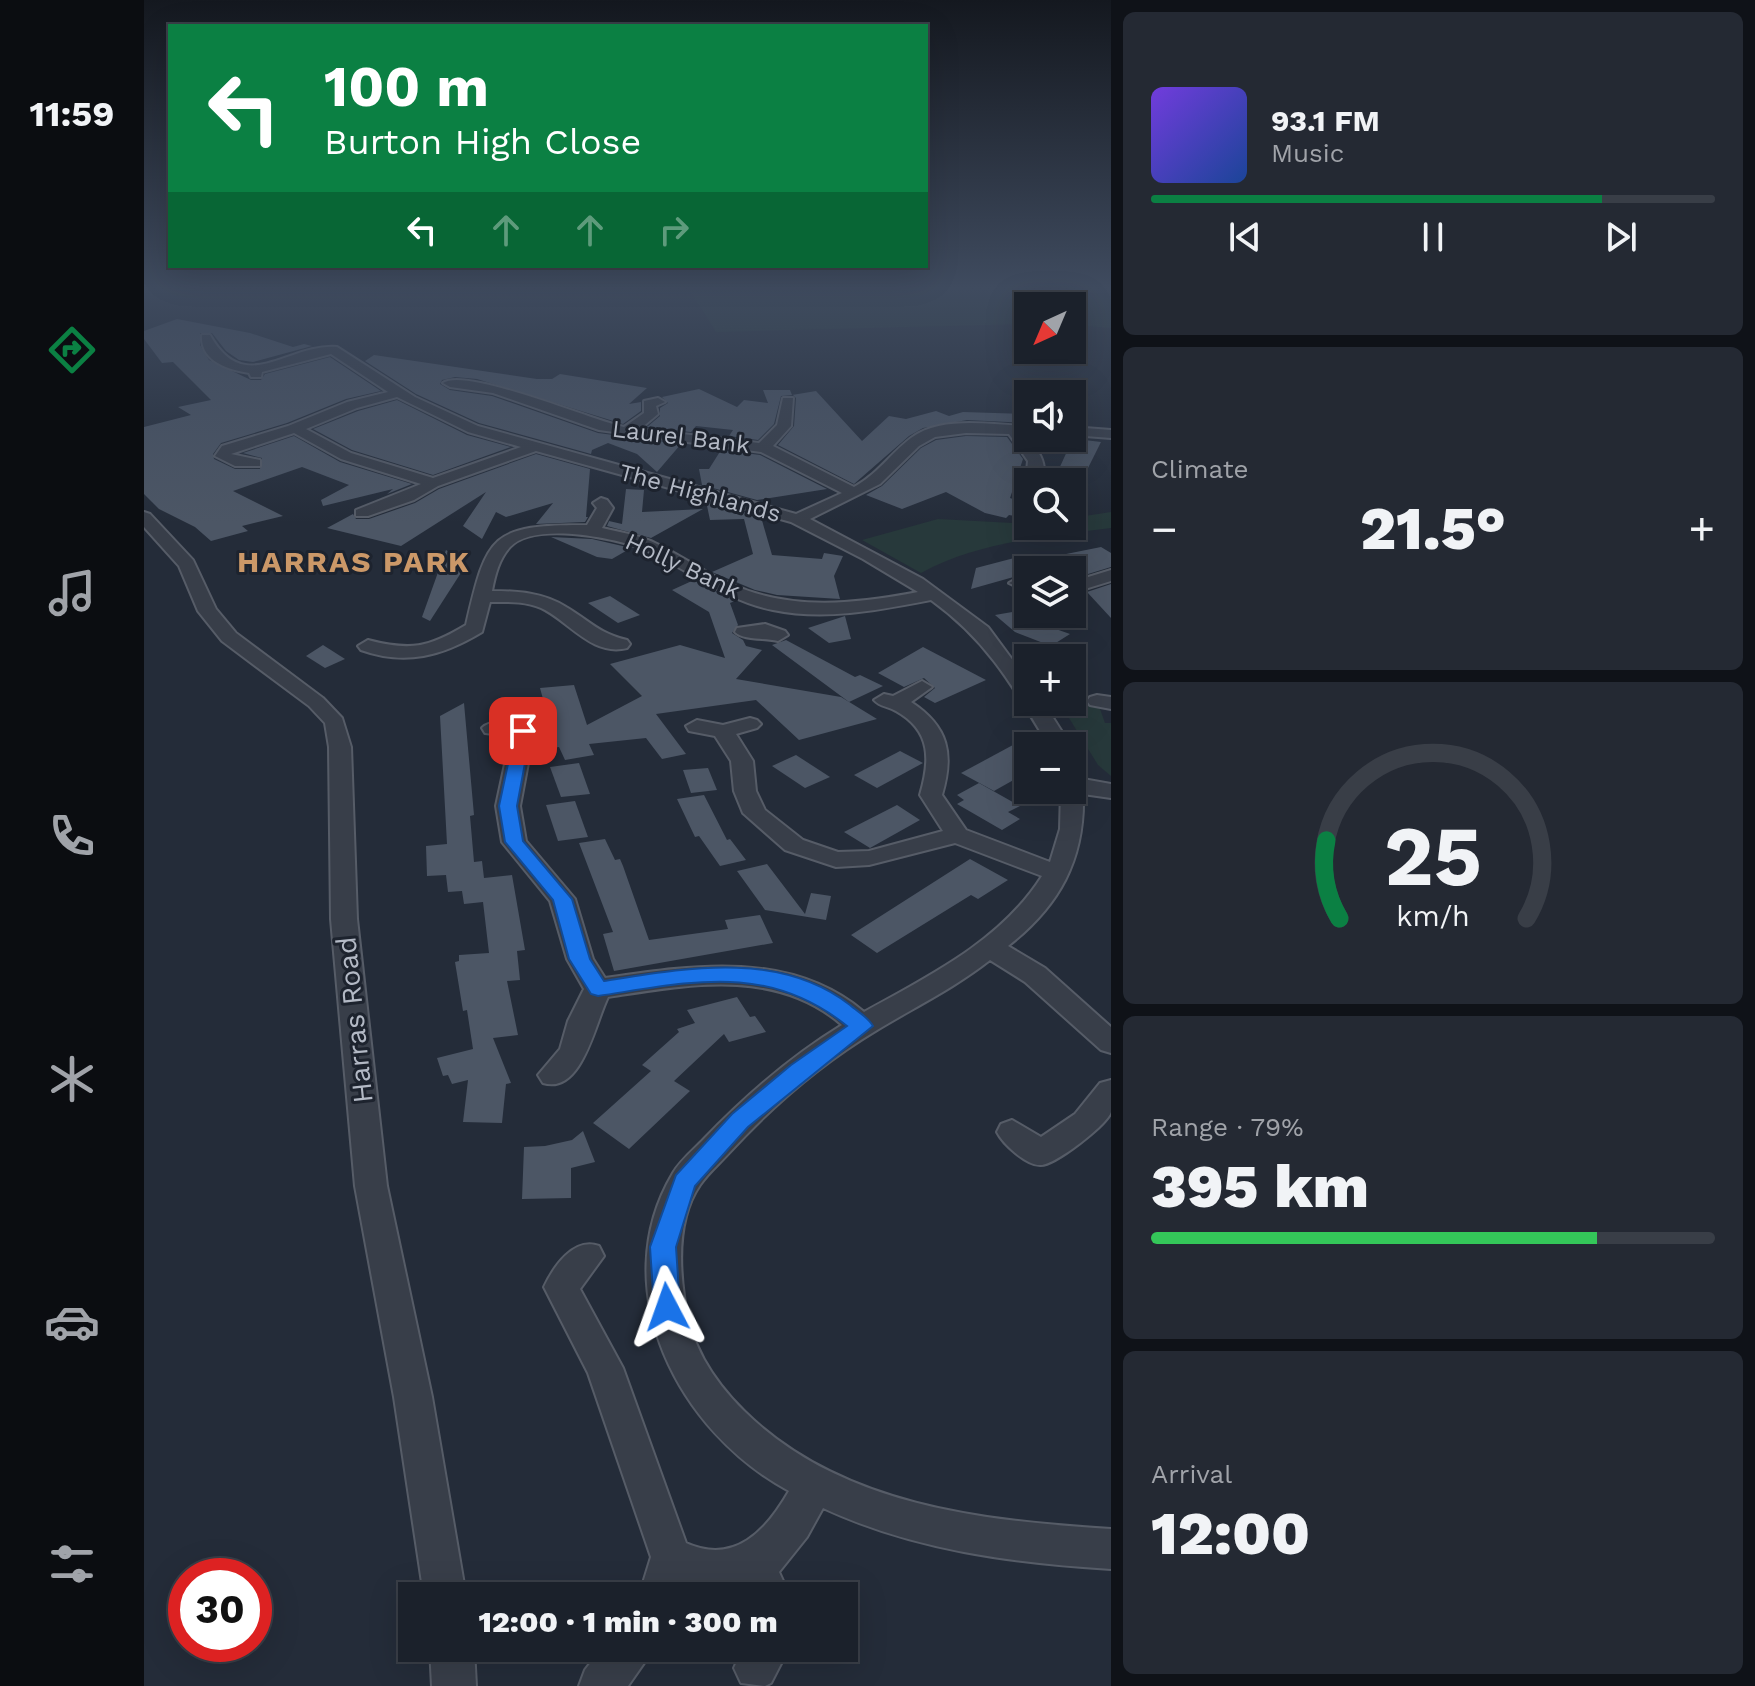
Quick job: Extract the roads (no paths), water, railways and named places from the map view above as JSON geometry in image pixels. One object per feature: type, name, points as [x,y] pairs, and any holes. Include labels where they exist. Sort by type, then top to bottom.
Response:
[{"type":"street","name":"The Highlands","points":[[230,366],[255,372],[277,366]]},
{"type":"street","name":"The Highlands","points":[[357,366],[398,393],[473,429],[531,448],[797,519],[840,539],[934,594],[983,633],[1014,676]]},
{"type":"street","name":"Laurel Bank","points":[[457,382],[495,389],[599,426],[763,448],[785,456],[815,475],[853,492]]},
{"type":"street","points":[[255,463],[235,462],[222,456],[227,449],[295,428],[352,405],[398,393]]},
{"type":"street","points":[[763,448],[784,426],[788,401]]},
{"type":"street","points":[[627,432],[651,414],[649,404],[658,402]]},
{"type":"street","points":[[295,428],[346,456],[433,483]]},
{"type":"street","points":[[797,519],[875,481],[897,463],[911,443],[930,434],[960,429],[1014,430]]},
{"type":"street","points":[[1086,432],[1111,434]]},
{"type":"street","points":[[360,513],[382,503],[425,491],[433,483],[531,448]]},
{"type":"street","name":"Holly Bank","points":[[592,530],[609,507]]},
{"type":"street","name":"Harras Road","points":[[144,517],[187,564],[207,611],[229,637],[299,688],[335,722],[340,747],[344,919],[371,1186],[413,1397],[443,1582]]},
{"type":"street","name":"Holly Bank","points":[[368,646],[390,658],[444,648],[475,628],[488,568],[505,542],[521,533],[592,530],[647,545],[724,588],[774,605],[810,609],[872,606],[934,594]]},
{"type":"street","points":[[1086,583],[1111,575]]},
{"type":"street","points":[[483,597],[510,596],[547,604],[591,646],[620,644]]},
{"type":"street","name":"Holly Bank","points":[[744,632],[771,632],[774,605]]},
{"type":"street","points":[[922,687],[892,700],[930,730],[940,759],[931,795],[957,835]]},
{"type":"street","points":[[697,726],[723,731],[750,724]]},
{"type":"street","points":[[493,728],[531,729],[508,806],[514,842],[562,899],[580,959],[598,989]]},
{"type":"street","points":[[723,731],[742,761],[745,791],[755,813],[794,845],[836,860],[858,859],[957,835],[1056,873]]},
{"type":"street","points":[[1086,787],[1111,791]]},
{"type":"street","points":[[1074,804],[1075,819],[1066,855],[1035,907],[992,949],[862,1026],[799,1071],[740,1120],[685,1182],[663,1247],[667,1307],[683,1358],[713,1405],[758,1449],[833,1494],[930,1527],[1027,1545],[1111,1549]]},
{"type":"street","points":[[992,949],[1035,975],[1111,1043]]},
{"type":"street","points":[[598,989],[700,973],[774,978],[828,999],[862,1026]]},
{"type":"street","points":[[553,1075],[578,1056],[582,1021],[598,989]]},
{"type":"street","points":[[1012,1132],[1042,1164],[1086,1122],[1111,1091]]},
{"type":"street","points":[[587,1256],[549,1284],[605,1368],[671,1557],[664,1582]]},
{"type":"street","points":[[671,1557],[706,1573],[761,1578],[765,1557],[793,1523],[815,1483]]},
{"type":"street","points":[[453,1662],[454,1686]]},
{"type":"street","points":[[601,1686],[619,1662]]},
{"type":"district","name":"HARRAS PARK","points":[[354,562]]}]
